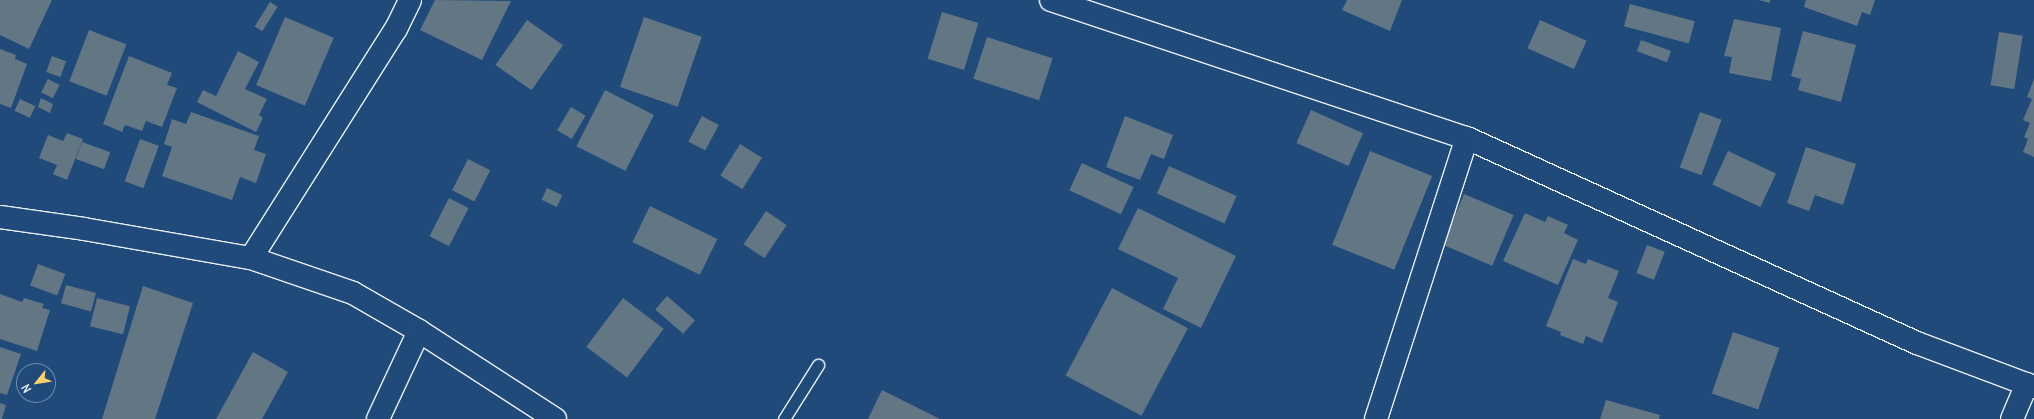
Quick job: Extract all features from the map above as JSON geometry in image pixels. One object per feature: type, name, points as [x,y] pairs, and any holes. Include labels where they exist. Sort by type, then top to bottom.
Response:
[{"type":"street","points":[[251,258],[396,29],[410,0]]},
{"type":"street","points":[[1051,0],[1467,138],[1917,343],[2030,386],[2012,419]]},
{"type":"street","points":[[1376,419],[1467,138]]},
{"type":"street","points":[[0,217],[84,228],[251,258],[353,293],[418,331],[554,418]]},
{"type":"street","points":[[378,419],[418,331]]},
{"type":"lane","points":[[784,419],[818,365]]},
{"type":"building","points":[[0,0],[52,0],[29,49],[0,35]]},
{"type":"building","points":[[435,0],[511,1],[482,60],[420,30]]},
{"type":"building","points":[[1347,0],[1402,0],[1390,31],[1342,10]]},
{"type":"building","points":[[1759,0],[1770,0],[1770,3]]},
{"type":"building","points":[[1806,0],[1875,0],[1870,15],[1862,12],[1857,26],[1804,7]]},
{"type":"building","points":[[270,2],[278,7],[262,31],[255,27]]},
{"type":"building","points":[[1630,4],[1695,21],[1689,44],[1624,26]]},
{"type":"building","points":[[942,12],[978,23],[964,70],[928,59]]},
{"type":"building","points":[[285,17],[334,38],[305,106],[256,85]]},
{"type":"building","points":[[644,17],[702,37],[678,107],[620,87]]},
{"type":"building","points":[[1734,19],[1781,28],[1771,81],[1729,73],[1732,57],[1724,56]]},
{"type":"building","points":[[527,20],[563,45],[531,90],[495,65]]},
{"type":"building","points":[[1540,20],[1587,41],[1574,69],[1527,48]]},
{"type":"building","points":[[89,30],[126,44],[107,96],[69,81]]},
{"type":"building","points":[[1803,31],[1856,45],[1841,102],[1798,90],[1801,79],[1791,76]]},
{"type":"building","points":[[1999,32],[2023,36],[2014,89],[1991,85]]},
{"type":"building","points":[[987,37],[1053,58],[1039,100],[973,79]]},
{"type":"building","points":[[1641,40],[1671,51],[1667,62],[1637,51]]},
{"type":"building","points":[[0,49],[16,55],[15,59],[27,64],[11,108],[0,104]]},
{"type":"building","points":[[238,51],[259,62],[245,89],[267,99],[259,115],[263,118],[256,132],[197,102],[203,90],[216,96]]},
{"type":"building","points":[[52,56],[66,61],[60,77],[46,72]]},
{"type":"building","points":[[129,56],[172,73],[167,85],[177,88],[162,127],[146,121],[142,131],[125,125],[122,132],[103,124]]},
{"type":"building","points":[[48,79],[60,85],[53,98],[41,92]]},
{"type":"building","points":[[2034,79],[2034,157],[2023,152],[2028,139],[2024,137],[2030,123],[2023,120],[2032,99],[2027,97]]},
{"type":"building","points":[[605,90],[654,115],[625,171],[576,146]]},
{"type":"building","points":[[41,98],[53,104],[50,113],[38,107]]},
{"type":"building","points":[[20,99],[35,106],[30,118],[15,111]]},
{"type":"building","points":[[571,107],[586,116],[572,139],[557,130]]},
{"type":"building","points":[[1311,110],[1363,133],[1348,166],[1296,143]]},
{"type":"building","points":[[191,112],[259,136],[254,150],[266,154],[256,183],[240,177],[232,200],[162,176],[172,147],[164,144],[172,119],[186,124]]},
{"type":"building","points":[[1700,112],[1722,120],[1701,175],[1680,167]]},
{"type":"building","points":[[702,116],[719,125],[705,151],[688,142]]},
{"type":"building","points":[[1125,116],[1173,135],[1164,159],[1151,154],[1140,180],[1106,167]]},
{"type":"building","points":[[67,133],[83,139],[67,180],[53,174],[57,165],[39,158],[48,135],[63,141]]},
{"type":"building","points":[[140,139],[159,146],[143,188],[125,181]]},
{"type":"building","points":[[82,142],[110,152],[104,169],[76,159]]},
{"type":"building","points":[[740,144],[762,158],[742,189],[720,175]]},
{"type":"building","points":[[1806,147],[1856,164],[1843,205],[1815,195],[1809,211],[1787,203]]},
{"type":"building","points":[[1370,151],[1432,176],[1394,270],[1332,245]]},
{"type":"building","points":[[1728,151],[1776,173],[1760,207],[1712,185]]},
{"type":"building","points":[[468,159],[490,170],[474,202],[452,190]]},
{"type":"building","points":[[1082,163],[1134,187],[1121,214],[1069,190]]},
{"type":"building","points":[[1169,166],[1237,196],[1224,224],[1157,193]]},
{"type":"building","points":[[547,188],[562,195],[557,207],[542,200]]},
{"type":"building","points":[[1464,194],[1514,215],[1492,266],[1443,245]]},
{"type":"building","points":[[449,198],[469,208],[449,246],[429,236]]},
{"type":"building","points":[[650,206],[717,239],[700,275],[632,242]]},
{"type":"building","points":[[1138,208],[1236,256],[1201,328],[1163,309],[1178,278],[1118,249]]},
{"type":"building","points":[[766,211],[787,225],[764,258],[744,244]]},
{"type":"building","points":[[1525,213],[1545,222],[1548,216],[1568,225],[1564,233],[1578,240],[1558,285],[1503,261]]},
{"type":"building","points":[[1647,245],[1665,252],[1654,280],[1636,273]]},
{"type":"building","points":[[1573,259],[1586,264],[1588,259],[1619,271],[1608,298],[1618,302],[1602,343],[1586,336],[1583,344],[1560,335],[1561,332],[1546,326]]},
{"type":"building","points":[[38,264],[65,274],[57,296],[30,286]]},
{"type":"building","points":[[66,285],[96,293],[91,311],[61,303]]},
{"type":"building","points":[[143,286],[193,303],[155,419],[102,419]]},
{"type":"building","points":[[1112,288],[1188,328],[1141,416],[1066,375]]},
{"type":"building","points":[[0,294],[22,302],[24,298],[44,304],[42,308],[50,310],[37,351],[0,339]]},
{"type":"building","points":[[667,296],[695,320],[683,334],[655,310]]},
{"type":"building","points":[[97,298],[130,306],[123,334],[90,326]]},
{"type":"building","points":[[623,298],[664,329],[627,377],[586,347]]},
{"type":"building","points":[[1733,332],[1779,348],[1758,409],[1712,393]]},
{"type":"building","points":[[0,347],[21,354],[18,363],[16,363],[16,369],[7,395],[0,393]]},
{"type":"building","points":[[253,352],[288,372],[262,419],[216,419]]},
{"type":"building","points":[[882,390],[940,419],[868,419]]},
{"type":"building","points":[[1606,400],[1660,415],[1659,419],[1600,419]]},
{"type":"building","points":[[0,403],[6,405],[2,419],[0,419]]}]
